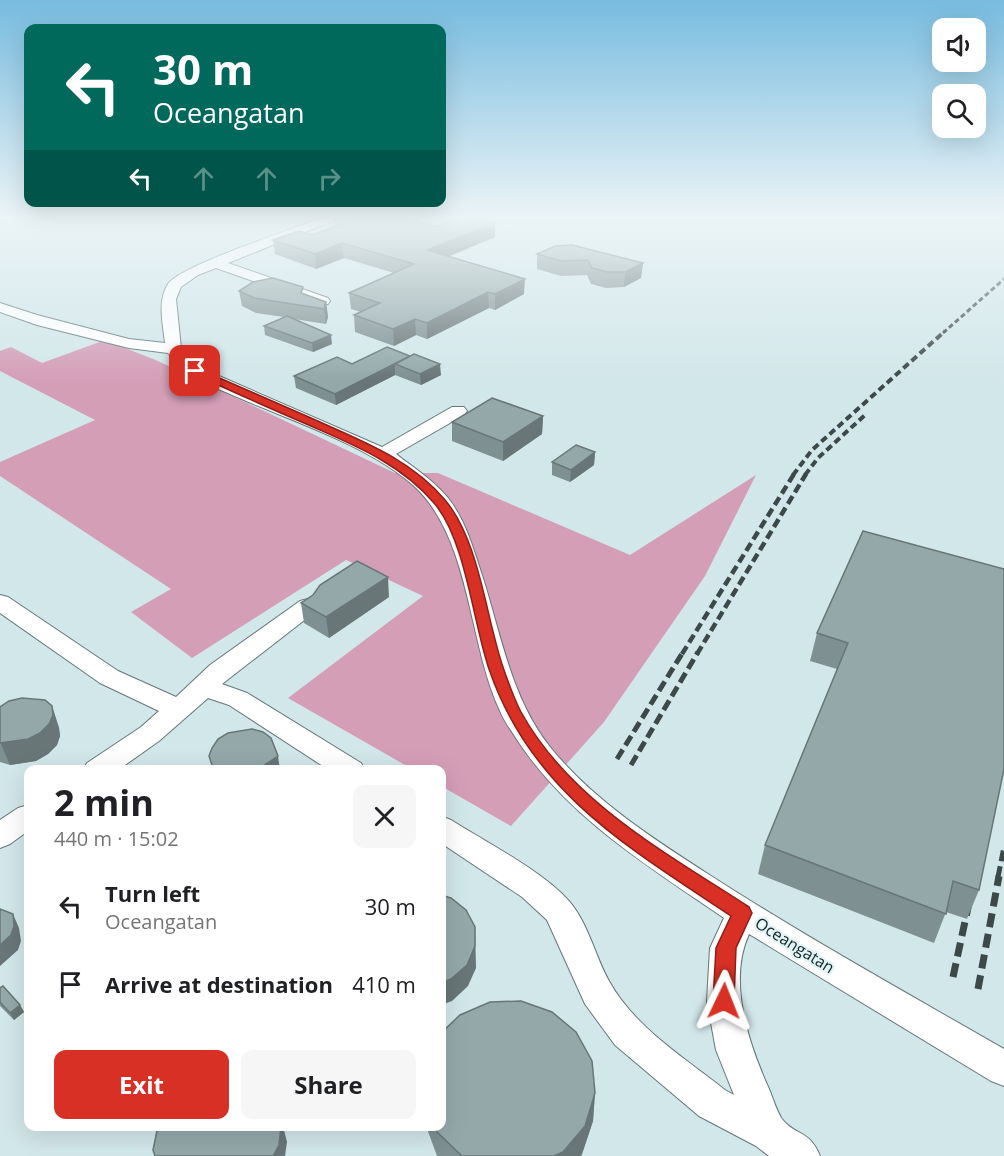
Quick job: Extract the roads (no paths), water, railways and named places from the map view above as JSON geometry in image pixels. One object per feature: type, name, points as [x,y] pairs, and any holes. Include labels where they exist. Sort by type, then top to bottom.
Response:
[{"type":"street","points":[[0,307],[42,321],[133,344],[156,349],[173,348],[169,299],[175,285],[193,272]]},
{"type":"street","points":[[240,272],[323,301]]},
{"type":"street","name":"Oceangatan","points":[[173,348],[182,361],[204,376],[383,454],[420,481],[441,503],[457,531],[480,602],[496,667],[513,712],[540,753],[571,789],[641,846],[742,913],[1004,1069]]},
{"type":"street","points":[[383,454],[458,411]]},
{"type":"street","points":[[0,602],[109,677],[178,709]]},
{"type":"street","points":[[105,765],[150,734],[219,671],[308,606]]},
{"type":"street","points":[[204,687],[238,699],[343,765]]},
{"type":"street","points":[[0,836],[24,819]]},
{"type":"street","points":[[446,831],[533,888],[558,910],[574,939],[597,993],[627,1033],[712,1103],[769,1133],[801,1156]]},
{"type":"street","points":[[742,913],[726,948],[724,1001],[734,1050],[769,1133]]},
{"type":"railway","points":[[943,333],[1004,279]]},
{"type":"railway","points":[[793,475],[812,450],[945,331]]},
{"type":"railway","points":[[805,475],[818,458],[865,415]]},
{"type":"railway","points":[[682,654],[794,474]]},
{"type":"railway","points":[[697,654],[806,474]]},
{"type":"railway","points":[[617,759],[683,652]]},
{"type":"railway","points":[[631,765],[698,652]]},
{"type":"railway","points":[[998,877],[1004,847]]},
{"type":"railway","points":[[978,989],[999,876]]},
{"type":"railway","points":[[953,977],[969,903]]}]
